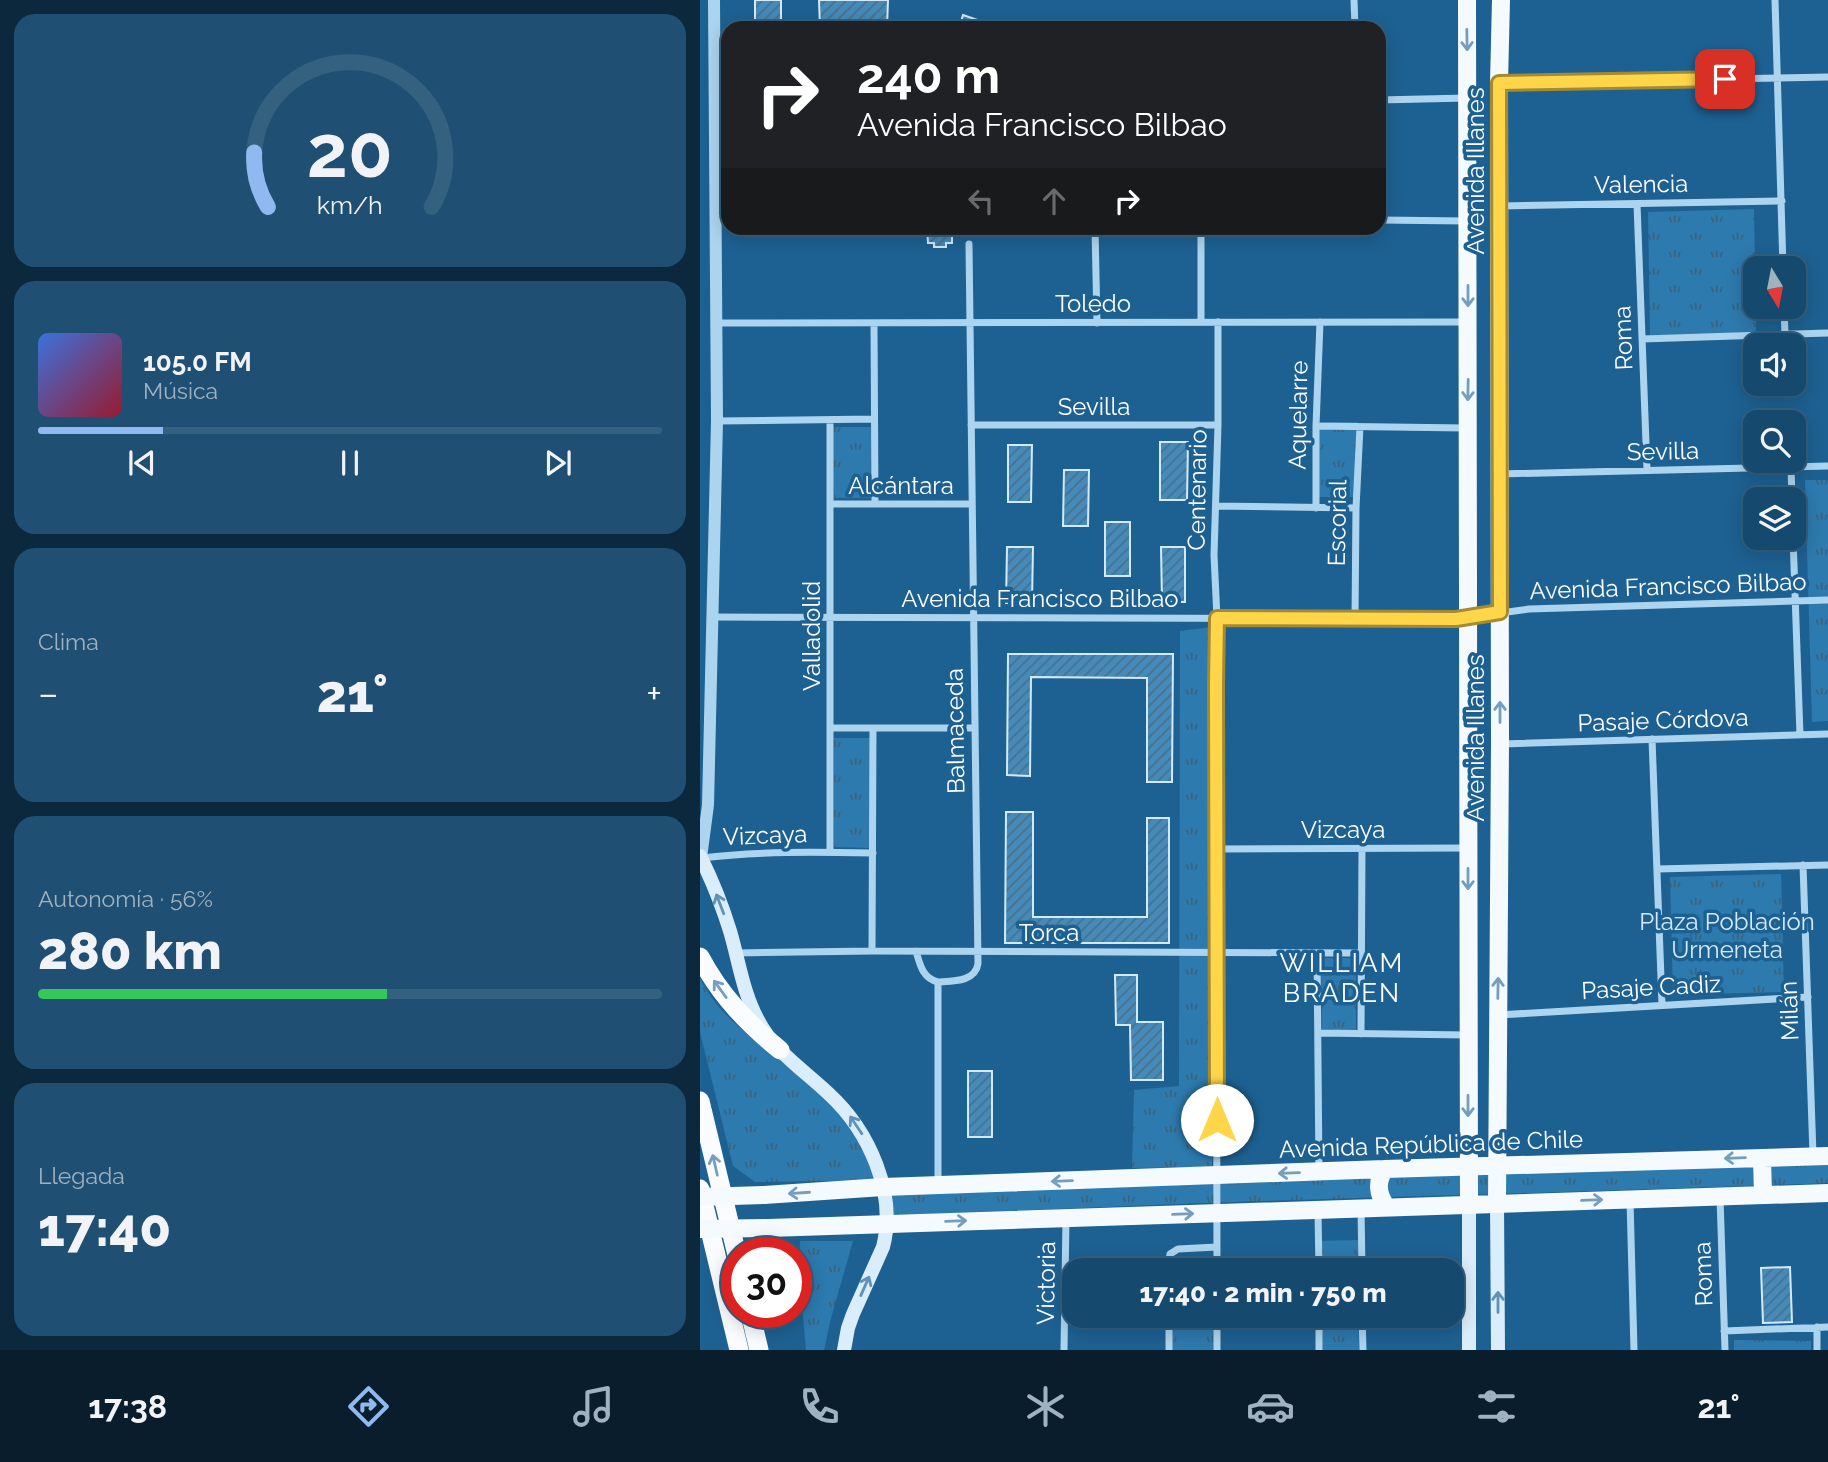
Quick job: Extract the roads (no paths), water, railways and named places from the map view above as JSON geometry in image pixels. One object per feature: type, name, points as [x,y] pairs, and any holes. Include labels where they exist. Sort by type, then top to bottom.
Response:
[{"type":"highway","points":[[700,957],[735,1009],[780,1050]]},
{"type":"highway","points":[[700,1101],[733,1237]]},
{"type":"highway","points":[[700,1189],[738,1350]]},
{"type":"highway","points":[[755,1328],[760,1350]]},
{"type":"main road","name":"Avenida Illanes","points":[[1467,0],[1469,1350]]},
{"type":"main road","points":[[1487,0],[1501,24]]},
{"type":"main road","name":"Avenida Illanes","points":[[1498,1350],[1501,0]]},
{"type":"main road","points":[[1468,89],[1499,83]]},
{"type":"main road","points":[[701,857],[722,907],[751,1006],[764,1031],[853,1121],[874,1158],[883,1187],[887,1223],[883,1247],[853,1314],[844,1350]]},
{"type":"main road","name":"Avenida República de Chile","points":[[700,1197],[883,1187],[1821,1156]]},
{"type":"main road","points":[[1762,1158],[1763,1195]]},
{"type":"main road","points":[[1385,1169],[1379,1188],[1386,1206]]},
{"type":"main road","points":[[700,1229],[1828,1193]]},
{"type":"street","points":[[701,857],[708,805],[717,421],[714,0]]},
{"type":"street","points":[[1354,0],[1355,21]]},
{"type":"street","points":[[1775,0],[1783,256]]},
{"type":"street","points":[[1499,83],[1828,76]]},
{"type":"street","points":[[1386,99],[1468,89]]},
{"type":"street","name":"Valencia","points":[[1500,206],[1782,201]]},
{"type":"street","name":"Roma","points":[[1637,204],[1647,470]]},
{"type":"street","points":[[1386,220],[1468,220]]},
{"type":"street","points":[[1095,235],[1097,323]]},
{"type":"street","points":[[1201,235],[1201,322]]},
{"type":"street","name":"Balmaceda","points":[[938,982],[961,980],[977,970],[969,244]]},
{"type":"street","name":"Centenario","points":[[1217,1258],[1217,618],[1214,555],[1218,322]]},
{"type":"street","name":"Aquelarre","points":[[1316,508],[1320,322]]},
{"type":"street","name":"Toledo","points":[[717,323],[1468,322]]},
{"type":"street","points":[[874,323],[875,504]]},
{"type":"street","points":[[1806,335],[1828,334]]},
{"type":"street","points":[[1642,339],[1743,336]]},
{"type":"street","points":[[717,421],[873,419]]},
{"type":"street","name":"Valladolid","points":[[830,420],[830,852]]},
{"type":"street","name":"Sevilla","points":[[971,425],[1218,425]]},
{"type":"street","points":[[1316,426],[1467,428]]},
{"type":"street","name":"Escorial","points":[[1355,619],[1360,427]]},
{"type":"street","name":"Sevilla","points":[[1806,467],[1828,466]]},
{"type":"street","name":"Sevilla","points":[[1499,474],[1743,468]]},
{"type":"street","name":"Alcántara","points":[[830,504],[972,504]]},
{"type":"street","points":[[1216,506],[1356,508]]},
{"type":"street","points":[[1794,550],[1800,735]]},
{"type":"street","name":"Avenida Francisco Bilbao","points":[[713,617],[1355,619],[1468,617],[1542,609],[1828,600]]},
{"type":"street","points":[[830,728],[974,728]]},
{"type":"street","points":[[872,951],[873,728]]},
{"type":"street","name":"Pasaje Córdova","points":[[1500,744],[1828,734]]},
{"type":"street","points":[[1652,739],[1662,1006]]},
{"type":"street","points":[[1361,1034],[1362,848]]},
{"type":"street","name":"Vizcaya","points":[[1217,849],[1468,848]]},
{"type":"street","name":"Vizcaya","points":[[701,857],[873,853]]},
{"type":"street","name":"Milán","points":[[1803,865],[1808,997],[1821,1156]]},
{"type":"street","points":[[1657,869],[1828,865]]},
{"type":"street","points":[[916,951],[926,976],[938,982],[938,1185]]},
{"type":"street","name":"Torca","points":[[736,953],[1362,953]]},
{"type":"street","points":[[1317,953],[1319,1172]]},
{"type":"street","name":"Pasaje Cadiz","points":[[1497,1015],[1808,997]]},
{"type":"street","points":[[1318,1033],[1468,1035]]},
{"type":"street","name":"Roma","points":[[1720,1196],[1725,1350]]},
{"type":"street","points":[[1630,1199],[1634,1350]]},
{"type":"street","points":[[1361,1208],[1362,1258]]},
{"type":"street","points":[[1318,1209],[1319,1258]]},
{"type":"street","name":"Victoria","points":[[1064,1350],[1066,1217]]},
{"type":"street","points":[[1170,1258],[1170,1254],[1178,1249],[1217,1247]]},
{"type":"street","points":[[1724,1331],[1828,1327]]},
{"type":"street","points":[[1169,1328],[1170,1350]]},
{"type":"street","points":[[1217,1328],[1217,1350]]},
{"type":"street","points":[[1319,1328],[1319,1350]]},
{"type":"street","points":[[1362,1328],[1363,1350]]},
{"type":"street","points":[[1817,1328],[1817,1350]]},
{"type":"district","name":"WILLIAM BRADEN","points":[[1342,978]]},
{"type":"park label","name":"Plaza Población Urmeneta","points":[[1727,935]]}]
